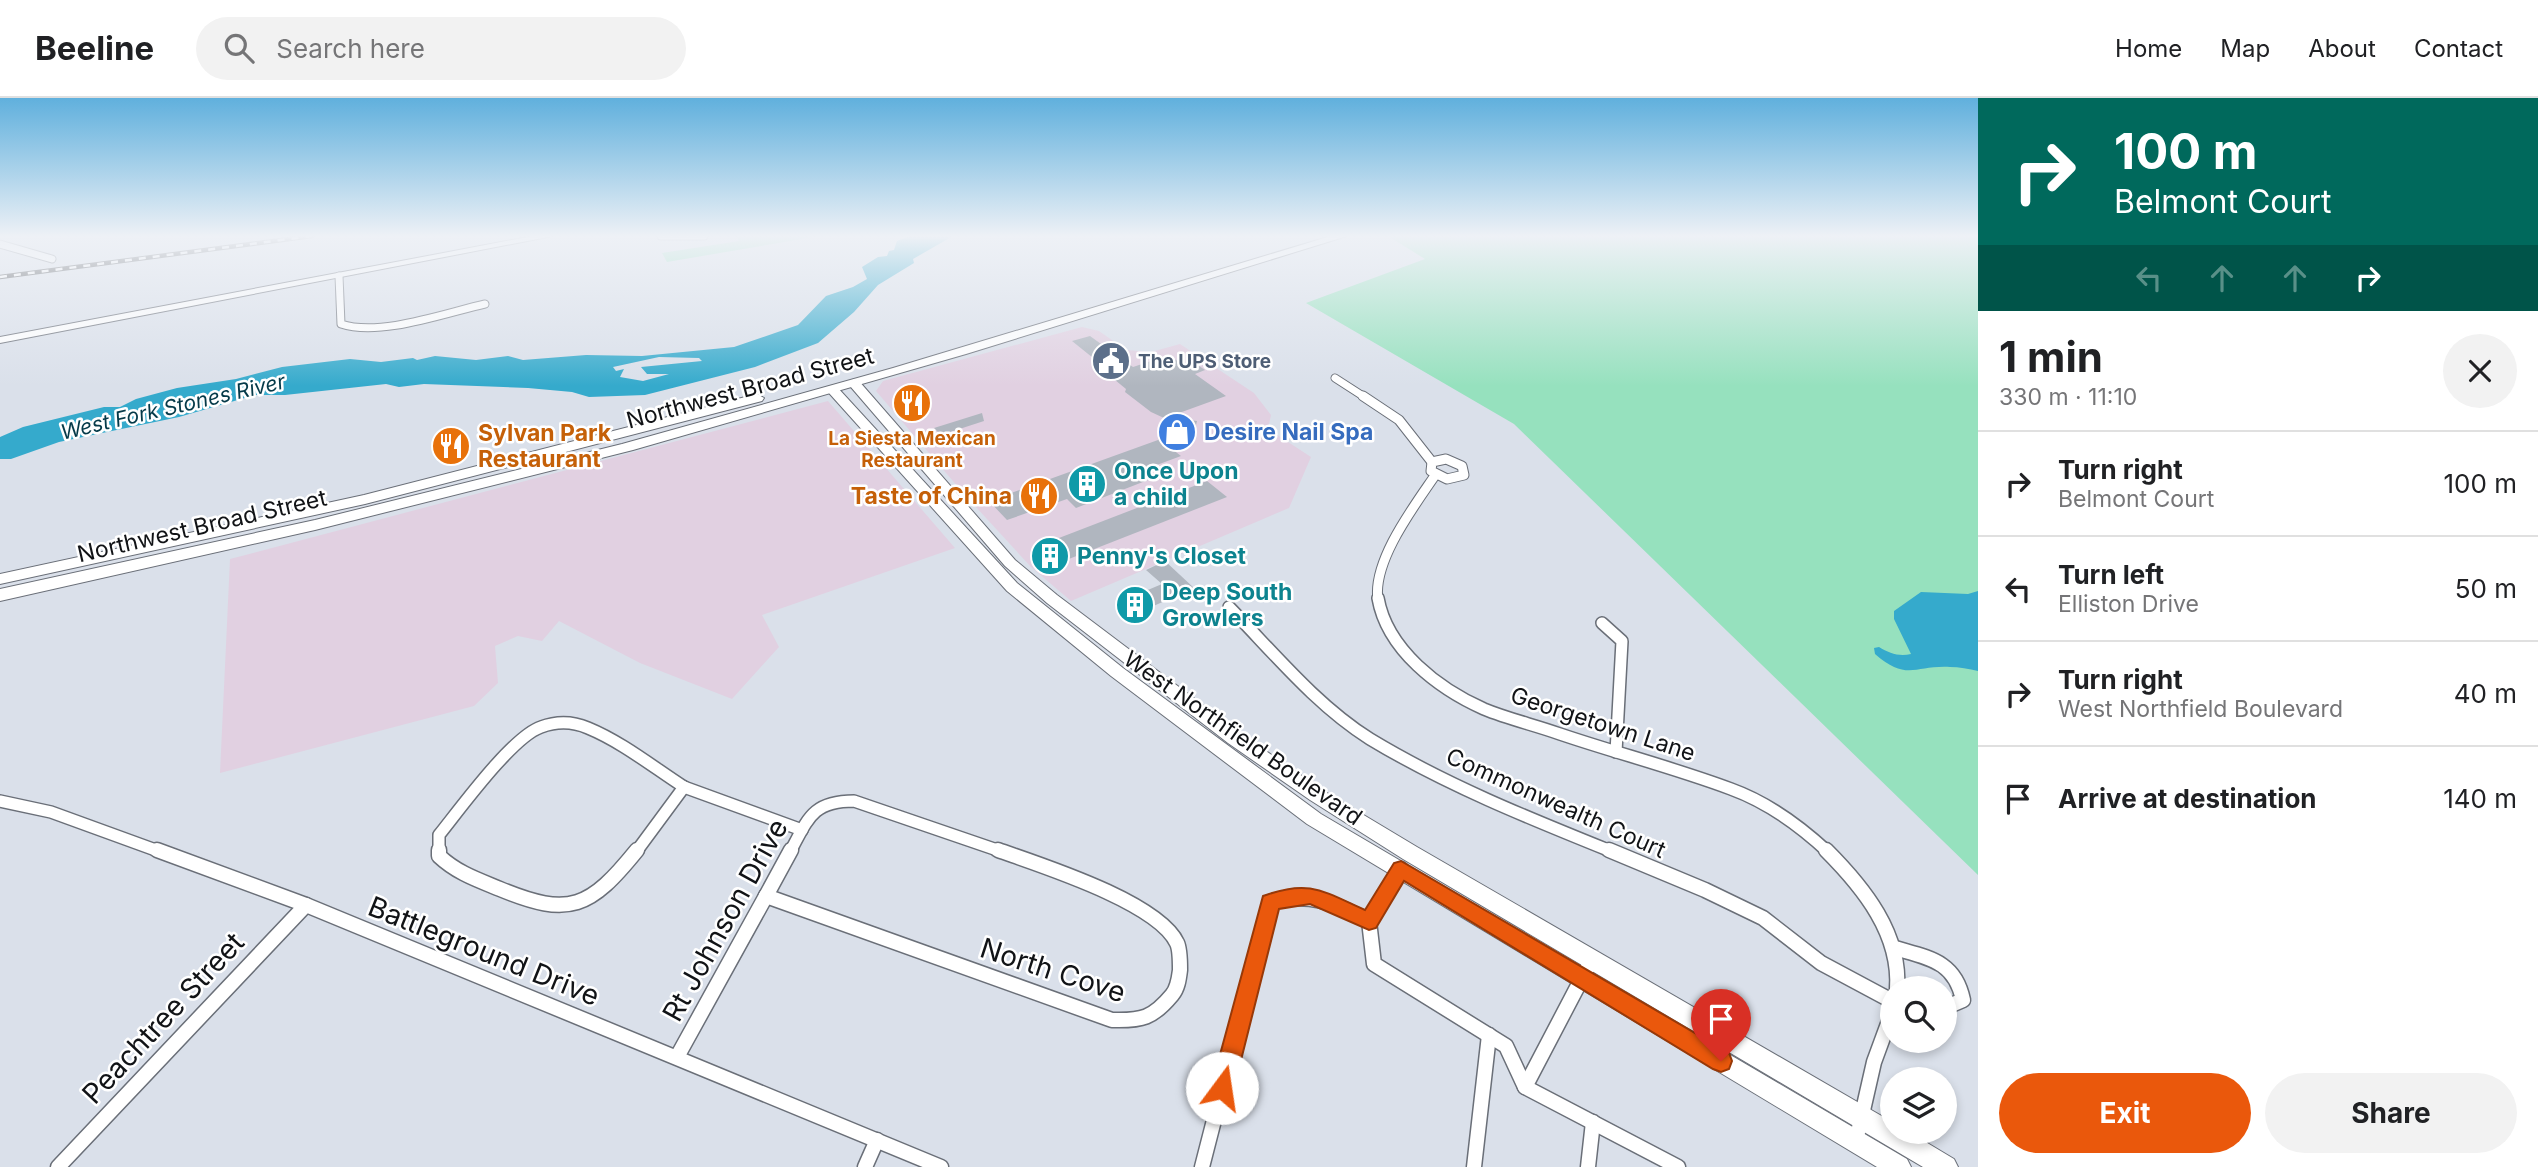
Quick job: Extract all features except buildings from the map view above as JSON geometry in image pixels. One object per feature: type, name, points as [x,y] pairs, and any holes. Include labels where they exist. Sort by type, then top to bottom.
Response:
[{"type":"main road","points":[[0,340],[287,286]]},
{"type":"main road","name":"Northwest Broad Street","points":[[1101,303],[1147,286]]},
{"type":"main road","name":"Northwest Broad Street","points":[[0,595],[115,562],[366,505],[560,457],[833,383],[1101,303],[1173,286]]},
{"type":"main road","name":"Northwest Broad Street","points":[[833,383],[854,383],[1038,322]]},
{"type":"main road","name":"West Northfield Boulevard","points":[[833,383],[1012,587],[1235,762],[1314,819],[1401,869],[1863,1116],[1946,1167]]},
{"type":"main road","name":"West Northfield Boulevard","points":[[854,383],[1010,563],[1052,599],[1250,750],[1899,1167]]},
{"type":"main road","name":"Northwest Broad Street","points":[[0,579],[115,562]]},
{"type":"main road","points":[[22,590],[28,573]]},
{"type":"main road","points":[[1235,762],[1250,750]]},
{"type":"street","points":[[340,286],[341,324],[353,330],[485,303]]},
{"type":"street","points":[[1335,378],[1399,420],[1432,462]]},
{"type":"street","points":[[1441,459],[1452,461],[1462,466],[1465,472],[1457,479],[1436,474],[1430,468],[1432,462],[1441,459]]},
{"type":"street","name":"Georgetown Lane","points":[[1436,474],[1412,509],[1380,571],[1376,591],[1382,620],[1400,646],[1425,672],[1474,705],[1732,789],[1772,809],[1803,830],[1829,854],[1866,896],[1895,948],[1896,976]]},
{"type":"street","name":"Commonwealth Court","points":[[1229,607],[1327,706],[1369,738],[1450,781],[1537,821],[1705,890],[1763,918],[1821,963],[1880,995]]},
{"type":"street","points":[[1602,623],[1622,641],[1616,752]]},
{"type":"street","points":[[684,787],[623,867],[602,890],[580,903],[553,906],[528,900],[452,869],[439,856],[439,835],[521,740],[540,727],[566,722],[587,727],[617,743],[684,787],[802,830]]},
{"type":"street","name":"Battleground Drive","points":[[0,801],[51,812],[306,905],[941,1167]]},
{"type":"street","name":"North Cove","points":[[765,896],[1112,1020],[1135,1021],[1157,1013],[1176,990],[1180,967],[1177,943],[1156,920],[1090,882],[854,801],[838,801],[817,808]]},
{"type":"street","name":"Rt Johnson Drive","points":[[677,1057],[802,830],[817,808]]},
{"type":"street","points":[[1401,869],[1369,921],[1374,964],[1506,1046],[1525,1087],[1678,1167]]},
{"type":"street","points":[[1202,1167],[1270,902],[1312,895],[1369,921]]},
{"type":"street","name":"Peachtree Street","points":[[58,1167],[306,905]]},
{"type":"street","points":[[1895,948],[1947,965],[1955,976]]},
{"type":"street","points":[[1525,1087],[1587,969]]},
{"type":"street","points":[[1957,979],[1961,984],[1963,1000],[1957,1003]]},
{"type":"street","points":[[1475,1167],[1489,1035]]},
{"type":"street","points":[[1856,1141],[1880,1046]]},
{"type":"street","points":[[1588,1167],[1593,1122]]},
{"type":"street","points":[[865,1167],[877,1140]]},
{"type":"shaded area","points":[[1082,327],[1099,331],[1126,350],[1151,352],[1180,344],[1254,393],[1271,415],[1268,429],[1311,457],[1289,508],[1071,601],[1031,567],[876,391],[883,381]]},
{"type":"shaded area","points":[[828,401],[955,548],[762,615],[779,647],[732,699],[640,663],[559,621],[542,641],[518,636],[495,646],[498,683],[474,706],[220,773],[230,559]]},
{"type":"green space","points":[[1352,286],[1978,286],[1978,875],[1514,424],[1306,303]]},
{"type":"water","name":"West Fork Stones River","points":[[877,286],[854,312],[818,343],[755,367],[645,395],[589,397],[572,392],[528,388],[424,384],[399,387],[386,384],[285,395],[255,395],[179,417],[59,442],[11,459],[0,459],[0,437],[23,427],[104,407],[120,407],[136,399],[177,388],[236,379],[282,367],[350,359],[381,362],[435,356],[476,360],[508,356],[523,360],[586,355],[642,356],[734,347],[798,325],[826,296],[853,287]],"holes":[[[659,357],[699,358],[702,361],[641,367],[647,374],[669,374],[643,381],[620,377],[624,369],[616,371],[613,367]]]},
{"type":"water","points":[[1978,591],[1978,671],[1950,667],[1904,670],[1895,668],[1875,654],[1874,648],[1879,647],[1894,654],[1911,654],[1894,619],[1894,611],[1921,592],[1968,594]]},
{"type":"place","name":"The UPS Store","points":[[1111,361]]},
{"type":"place","name":"La Siesta Mexican Restaurant","points":[[912,403]]},
{"type":"place","name":"Desire Nail Spa","points":[[1177,432]]},
{"type":"place","name":"Sylvan Park Restaurant","points":[[451,446]]},
{"type":"place","name":"Once Upon a child","points":[[1087,484]]},
{"type":"place","name":"Taste of China","points":[[1039,496]]},
{"type":"place","name":"Penny's Closet","points":[[1050,556]]},
{"type":"place","name":"Deep South Growlers","points":[[1135,605]]},
{"type":"route","points":[[1222,1088],[1270,902],[1312,895],[1369,921],[1401,869],[1721,1061]]}]
